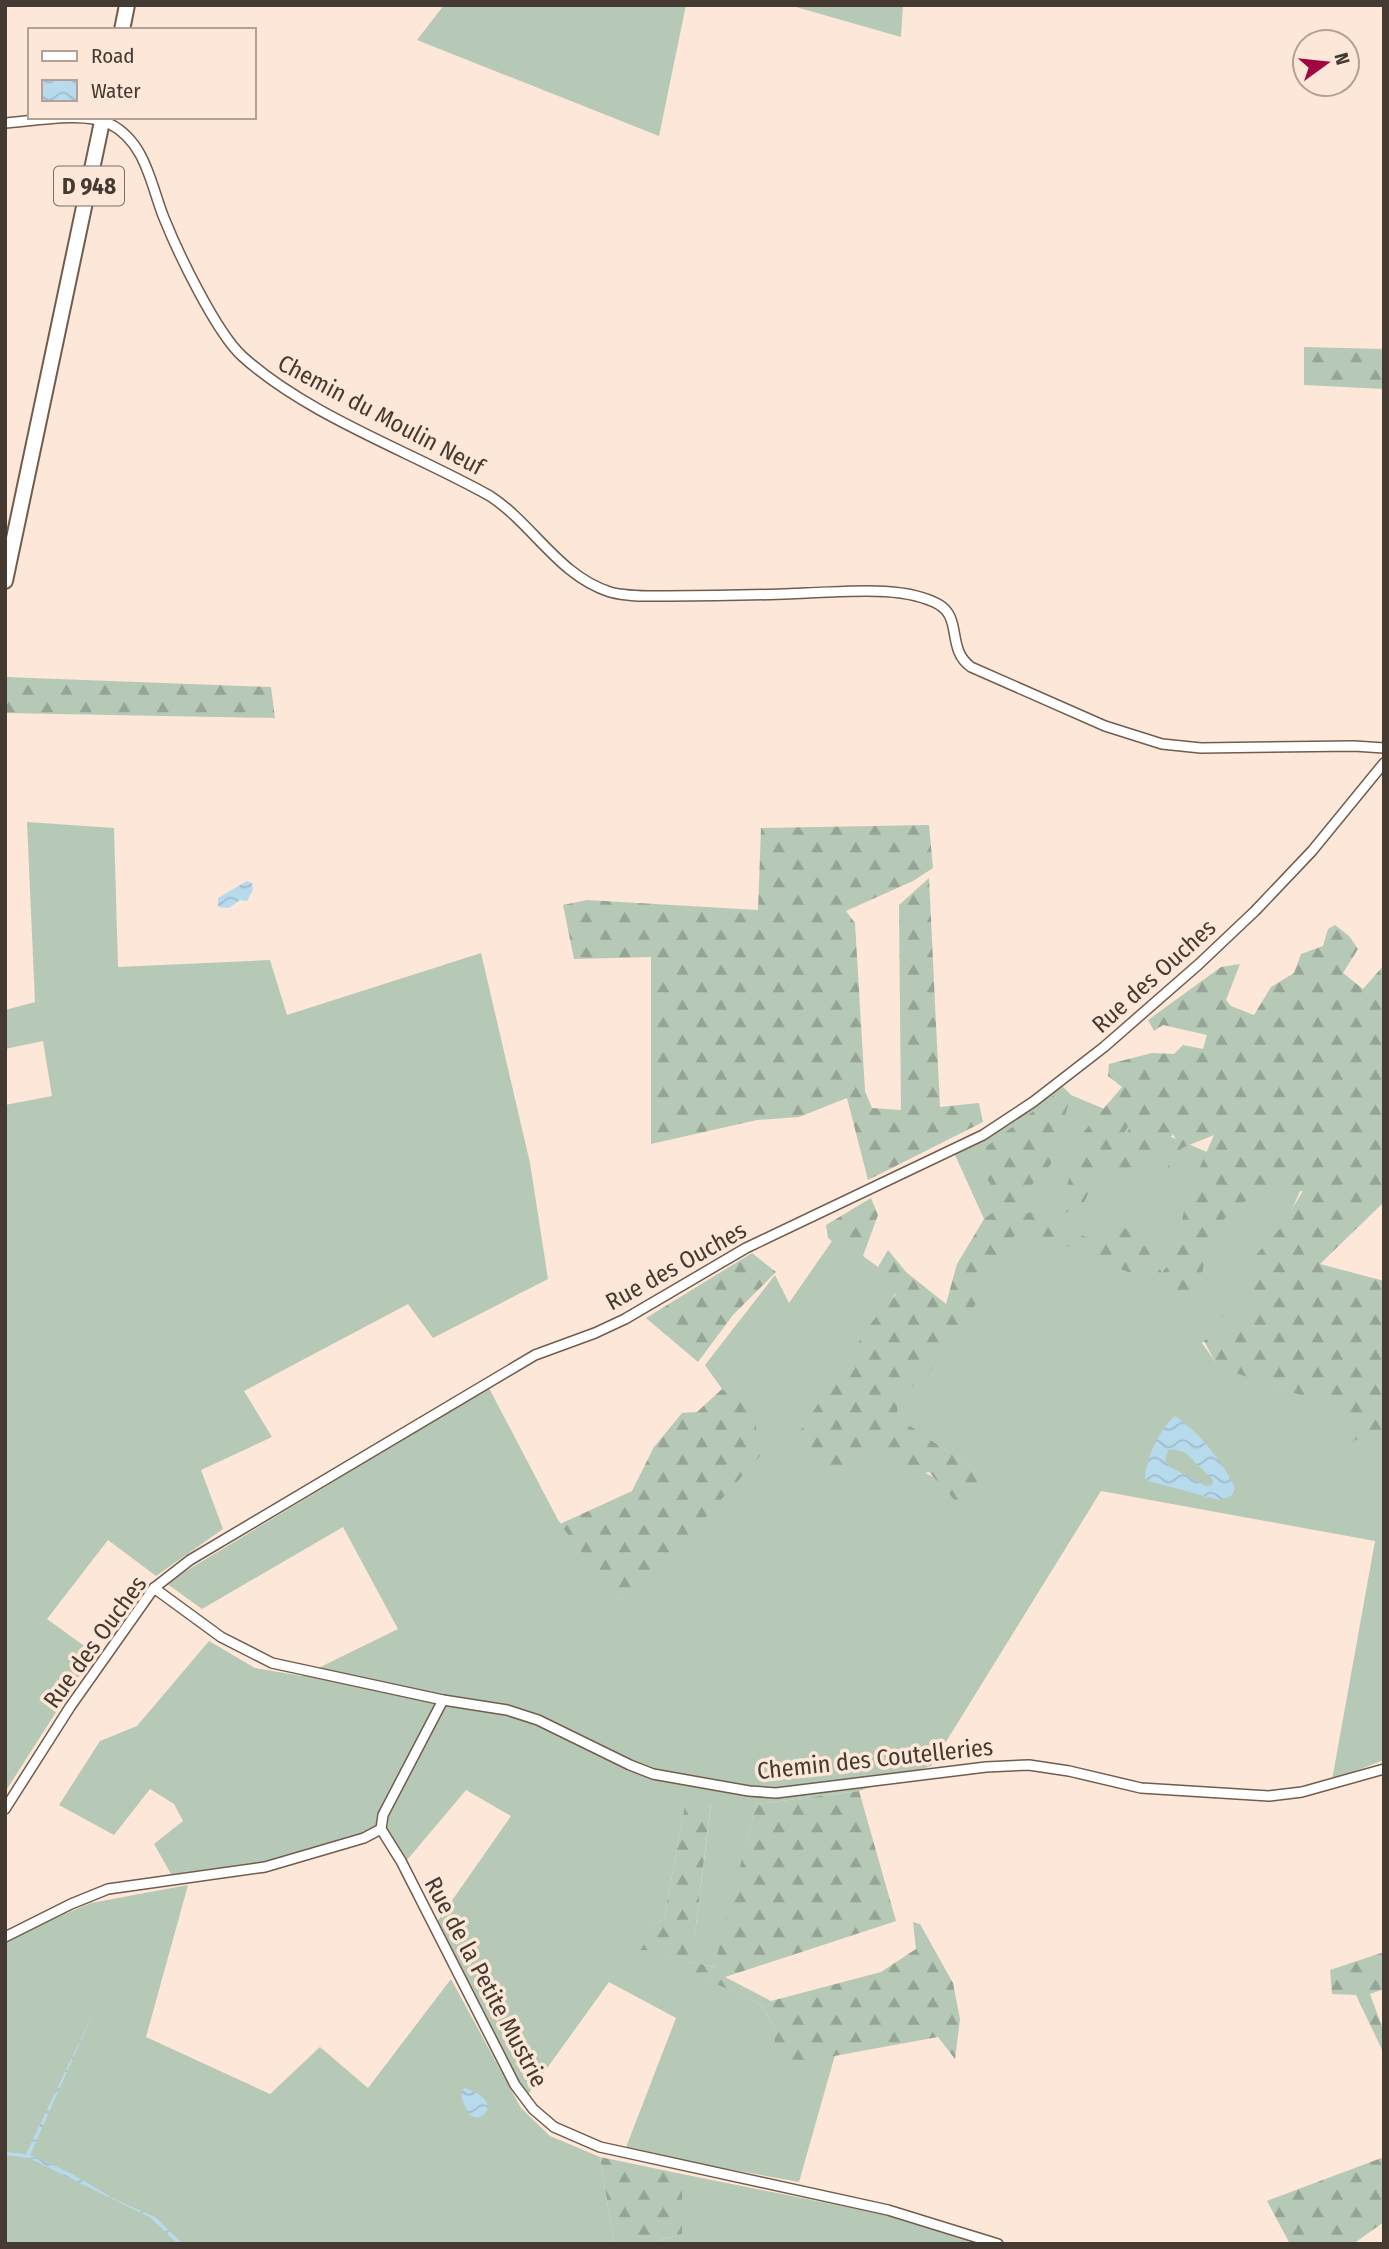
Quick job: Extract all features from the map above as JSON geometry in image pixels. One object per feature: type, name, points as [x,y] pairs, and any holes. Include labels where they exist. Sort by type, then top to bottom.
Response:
[{"type":"main road","points":[[122,28],[127,5]]},
{"type":"main road","name":"D 948","points":[[5,581],[103,119]]},
{"type":"street","points":[[5,123],[62,119]]},
{"type":"street","name":"Chemin du Moulin Neuf","points":[[103,119],[121,131],[137,149],[153,183],[163,217],[222,331],[238,352],[277,384],[506,506],[559,561],[583,579],[610,592],[634,596],[864,591],[917,597],[946,610],[952,619],[957,649],[964,662],[971,667],[1134,737],[1189,748],[1384,748]]},
{"type":"street","name":"Rue des Ouches","points":[[5,1809],[70,1707],[154,1588],[190,1560],[535,1355],[596,1333],[625,1319],[746,1248],[983,1135],[1003,1122],[1104,1047],[1227,937],[1311,851],[1384,764]]},
{"type":"street","name":"Chemin des Coutelleries","points":[[154,1588],[221,1637],[272,1663],[522,1714],[653,1774],[763,1793],[986,1767],[1029,1765],[1069,1771],[1141,1788],[1269,1796],[1302,1791],[1384,1769]]},
{"type":"street","points":[[5,1937],[108,1889],[265,1867],[364,1838],[381,1829],[383,1815],[443,1700]]},
{"type":"street","name":"Rue de la Petite Mustrie","points":[[381,1829],[401,1861],[515,2085],[533,2109],[554,2127],[600,2147],[888,2210],[998,2244]]},
{"type":"green space","points":[[444,5],[686,5],[659,136],[417,40]]},
{"type":"green space","points":[[789,5],[903,5],[901,37]]},
{"type":"green space","points":[[1304,347],[1384,349],[1384,389],[1304,385]]},
{"type":"green space","points":[[5,677],[271,687],[275,718],[5,713]]},
{"type":"green space","points":[[27,822],[114,828],[118,967],[270,960],[287,1015],[481,953],[530,1163],[548,1279],[433,1338],[408,1304],[244,1391],[272,1437],[201,1470],[223,1529],[156,1576],[108,1540],[47,1619],[94,1653],[5,1792],[5,1105],[52,1096],[43,1041],[5,1049],[5,1010],[35,1002]]},
{"type":"green space","points":[[929,825],[933,868],[913,881],[846,911],[855,923],[865,1091],[872,1108],[901,1110],[899,905],[929,878],[940,1107],[979,1103],[983,1122],[868,1180],[847,1098],[799,1117],[757,1120],[651,1144],[651,957],[574,959],[563,905],[587,900],[758,910],[761,828]]},
{"type":"green space","points":[[1335,925],[1349,936],[1358,949],[1343,973],[1363,989],[1384,965],[1384,1202],[1320,1264],[1384,1281],[1384,1447],[1369,1433],[1352,1442],[1342,1435],[1347,1411],[1218,1367],[1204,1341],[1231,1324],[1204,1300],[1208,1294],[1246,1315],[1254,1257],[1279,1230],[1303,1191],[1260,1193],[1233,1208],[1207,1241],[1198,1302],[1060,1243],[1063,1229],[1107,1244],[1125,1228],[1143,1243],[1162,1273],[1174,1258],[1187,1197],[1214,1135],[1182,1148],[1160,1193],[1156,1194],[1178,1143],[1173,1134],[1151,1162],[1113,1188],[1131,1122],[1095,1177],[1084,1203],[1054,1219],[1059,1237],[1014,1236],[972,1310],[927,1376],[898,1397],[897,1417],[982,1475],[962,1508],[929,1472],[904,1479],[871,1448],[843,1471],[807,1458],[797,1436],[872,1322],[896,1294],[828,1238],[826,1225],[871,1198],[878,1215],[863,1256],[878,1267],[888,1250],[906,1272],[946,1304],[957,1264],[984,1219],[1004,1204],[985,1176],[986,1147],[1064,1088],[1071,1095],[1051,1164],[1019,1199],[1015,1216],[1053,1207],[1067,1186],[1081,1135],[1122,1087],[1108,1076],[1109,1064],[1152,1053],[1174,1054],[1183,1045],[1203,1049],[1207,1035],[1163,1025],[1154,1031],[1148,1020],[1221,967],[1240,964],[1226,1000],[1231,1006],[1254,1015],[1271,987],[1294,973],[1301,954],[1323,946],[1328,929]]},
{"type":"green space","points":[[1062,1086],[1071,1095],[1300,1191],[1246,1315],[1202,1343],[1219,1367],[1348,1411],[1384,1433],[1384,1760],[1332,1780],[1375,1541],[1101,1491],[931,1766],[859,1791],[756,1804],[715,1967],[687,1961],[695,1933],[711,1804],[686,1800],[664,1919],[634,1934],[662,1951],[678,1966],[762,2005],[775,2029],[775,2066],[835,2055],[799,2182],[625,2150],[676,2018],[609,1982],[527,2096],[437,1922],[511,1816],[466,1790],[407,1860],[375,1832],[271,1864],[171,1874],[154,1844],[183,1821],[174,1804],[150,1789],[114,1835],[59,1805],[100,1741],[137,1726],[209,1641],[255,1668],[302,1676],[398,1629],[343,1527],[202,1609],[166,1583],[489,1388],[558,1520],[622,1599],[751,1413],[722,1389],[705,1365],[775,1275],[789,1303],[832,1241],[897,1291],[799,1439],[871,1447],[965,1492],[979,1473],[896,1417],[895,1399],[1012,1239],[984,1219],[955,1155],[989,1136]]},
{"type":"green space","points":[[752,1253],[776,1272],[733,1315],[698,1362],[646,1318]]},
{"type":"green space","points":[[722,1389],[754,1411],[760,1456],[653,1576],[623,1599],[611,1591],[560,1524],[632,1491],[654,1447],[682,1413],[697,1412]]},
{"type":"green space","points":[[859,1791],[896,1921],[725,1977],[771,2001],[881,1972],[916,1949],[913,1922],[920,1924],[953,1983],[960,2019],[955,2059],[938,2037],[774,2067],[775,2029],[762,2005],[677,1966],[662,1951],[622,1949],[633,1934],[664,1919],[686,1799],[711,1803],[695,1933],[688,1961],[714,1967],[756,1804]]},
{"type":"green space","points":[[188,1885],[146,2037],[270,2094],[320,2047],[368,2088],[451,1979],[521,2108],[550,2136],[600,2157],[614,2244],[5,2244],[5,1939],[91,1903]]},
{"type":"green space","points":[[1384,1952],[1384,1989],[1370,1994],[1384,2032],[1384,2054],[1356,1995],[1332,1994],[1330,1970]]},
{"type":"green space","points":[[600,2157],[682,2174],[682,2234],[646,2244],[614,2244]]},
{"type":"green space","points":[[1384,2157],[1384,2222],[1353,2244],[1290,2244],[1267,2201]]},
{"type":"green space","points":[[682,2174],[887,2215],[983,2244],[646,2244],[682,2234]]},
{"type":"water","points":[[247,881],[252,883],[253,890],[247,901],[240,900],[229,908],[218,907],[218,898]]},
{"type":"water","points":[[1175,1416],[1210,1448],[1235,1488],[1232,1496],[1219,1500],[1145,1480],[1151,1454]],"holes":[[[1168,1450],[1186,1453],[1213,1480],[1212,1485],[1206,1486],[1168,1466],[1165,1461]]]},
{"type":"water","points":[[94,2011],[30,2155],[155,2217],[183,2244],[178,2244],[151,2218],[29,2158],[5,2155],[5,2152],[26,2154]]},
{"type":"water","points":[[464,2088],[483,2097],[488,2108],[483,2115],[470,2115],[462,2098]]}]
